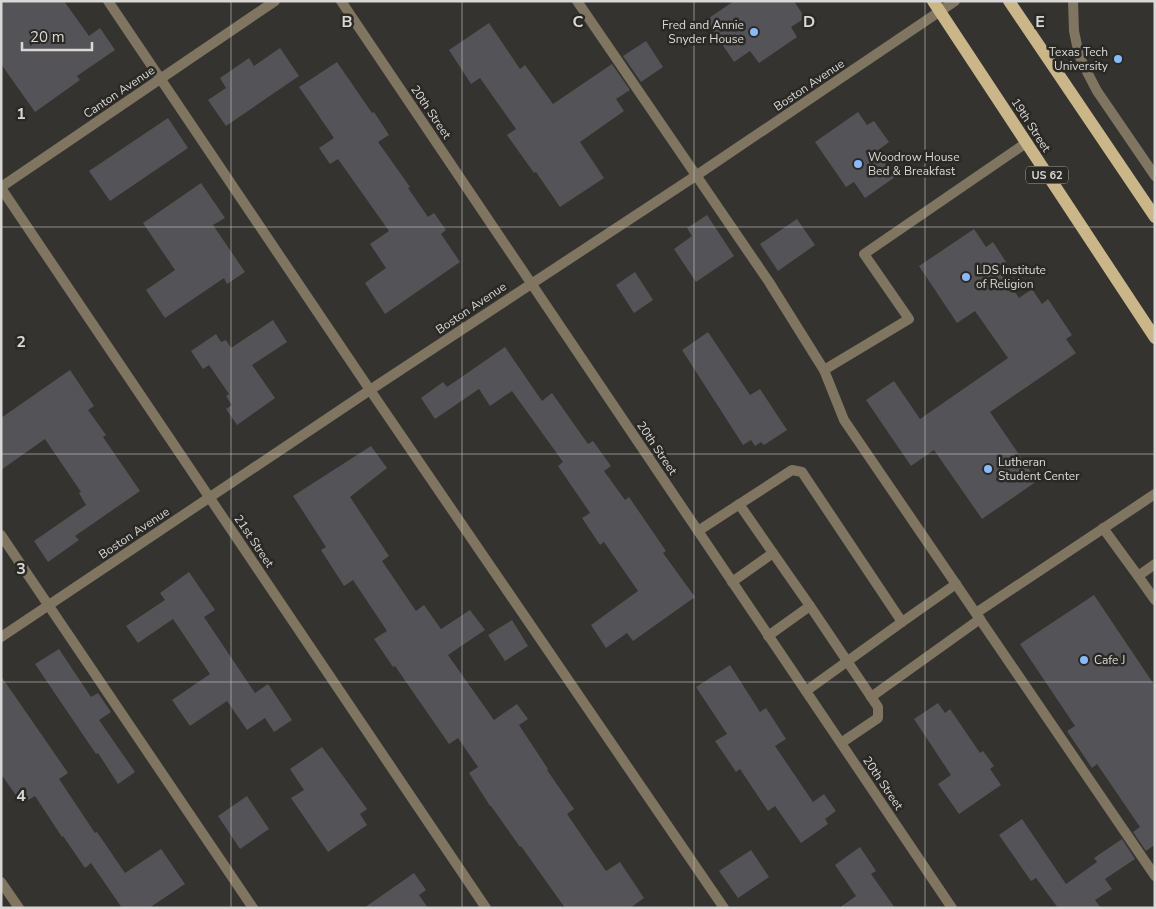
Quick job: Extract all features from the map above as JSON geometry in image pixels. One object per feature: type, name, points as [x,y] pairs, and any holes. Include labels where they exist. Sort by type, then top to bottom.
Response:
[{"type":"main road","points":[[1009,1],[1155,217]]},
{"type":"main road","name":"19th Street","points":[[936,7],[1155,338]]},
{"type":"street","points":[[108,1],[370,390],[724,908]]},
{"type":"street","name":"Canton Avenue","points":[[1,187],[275,1]]},
{"type":"street","name":"20th Street","points":[[341,1],[952,908]]},
{"type":"street","points":[[577,1],[769,282],[824,370],[844,420],[1155,876]]},
{"type":"street","name":"Boston Avenue","points":[[1,637],[696,175],[936,7],[955,1]]},
{"type":"street","points":[[1073,1],[1074,31],[1079,54],[1085,68],[1097,91],[1155,176]]},
{"type":"street","points":[[824,370],[909,319],[864,254],[1026,143]]},
{"type":"street","name":"21st Street","points":[[1,187],[486,908]]},
{"type":"street","points":[[698,531],[792,470],[802,472],[902,622]]},
{"type":"street","points":[[871,697],[978,616],[1103,528],[1155,494]]},
{"type":"street","points":[[739,504],[878,707],[878,718],[841,743]]},
{"type":"street","points":[[1103,528],[1155,600]]},
{"type":"street","points":[[1,535],[253,908]]},
{"type":"street","points":[[732,582],[773,553]]},
{"type":"street","points":[[1138,576],[1155,564]]},
{"type":"street","points":[[806,692],[956,584]]},
{"type":"street","points":[[768,636],[810,606]]},
{"type":"street","points":[[1,882],[18,908]]},
{"type":"building","points":[[1,1],[64,1],[89,36],[100,28],[115,50],[77,76],[80,80],[35,112],[1,64]]},
{"type":"building","name":"Fred and Annie Snyder House","points":[[734,1],[794,1],[805,18],[791,27],[797,37],[759,63],[750,51],[734,62],[706,20]]},
{"type":"building","points":[[489,23],[520,69],[525,65],[553,104],[612,64],[630,90],[616,99],[624,111],[580,142],[604,178],[560,207],[507,135],[516,129],[480,78],[471,84],[449,50]]},
{"type":"building","points":[[646,41],[663,67],[641,82],[623,56]]},
{"type":"building","points":[[280,48],[299,76],[226,126],[208,100],[226,88],[220,78],[249,58],[254,66]]},
{"type":"building","points":[[337,62],[389,135],[378,142],[410,187],[408,188],[428,217],[434,213],[446,230],[441,234],[460,262],[385,314],[365,283],[386,268],[370,244],[389,231],[338,159],[330,164],[319,148],[334,138],[299,87]]},
{"type":"building","name":"Woodrow House Bed & Breakfast","points":[[858,112],[867,125],[874,121],[889,142],[877,151],[895,177],[865,198],[854,182],[846,187],[815,142]]},
{"type":"building","points":[[168,118],[188,148],[110,201],[89,171]]},
{"type":"building","points":[[201,183],[225,218],[213,225],[245,272],[227,284],[224,278],[165,318],[146,290],[175,270],[143,223]]},
{"type":"building","points":[[707,215],[734,256],[696,282],[674,249],[692,236],[687,228]]},
{"type":"building","points":[[797,219],[815,245],[778,271],[760,244]]},
{"type":"building","points":[[974,229],[986,247],[993,242],[1006,262],[998,267],[1019,298],[1032,289],[1042,304],[1048,299],[1072,335],[1066,339],[1076,353],[990,412],[1037,481],[982,519],[934,450],[911,466],[866,400],[894,381],[920,419],[1008,358],[975,311],[957,323],[919,266]]},
{"type":"building","points":[[635,272],[653,300],[634,313],[616,285]]},
{"type":"building","points":[[273,320],[287,342],[252,365],[275,398],[237,425],[226,409],[232,405],[226,396],[229,394],[209,365],[203,369],[191,351],[216,334],[221,342],[226,340],[231,348]]},
{"type":"building","points":[[708,332],[750,395],[760,389],[787,430],[764,445],[761,442],[755,446],[751,440],[743,445],[682,350]]},
{"type":"building","points":[[505,347],[542,401],[552,393],[588,444],[593,441],[611,466],[604,471],[625,500],[629,497],[666,551],[663,553],[695,597],[633,641],[627,633],[606,648],[591,625],[638,591],[604,542],[600,545],[582,518],[590,513],[558,466],[563,462],[512,391],[490,406],[479,389],[435,419],[421,398],[443,382],[447,387]]},
{"type":"building","points":[[70,370],[94,406],[88,410],[106,435],[103,437],[140,491],[75,536],[79,540],[48,562],[34,541],[86,505],[79,493],[81,492],[45,439],[1,470],[1,418]]},
{"type":"building","points":[[371,446],[387,468],[350,497],[389,556],[382,561],[416,611],[424,605],[441,629],[470,610],[485,630],[448,655],[494,720],[517,704],[528,719],[519,725],[574,809],[567,814],[606,871],[620,862],[644,898],[630,908],[565,908],[490,806],[469,773],[478,767],[458,738],[449,744],[374,639],[387,631],[353,580],[344,586],[321,550],[326,547],[293,496]]},
{"type":"building","points":[[189,572],[215,610],[204,617],[255,693],[268,684],[292,720],[274,732],[265,718],[247,730],[227,701],[190,726],[172,700],[210,674],[173,619],[138,643],[126,626],[165,600],[160,593]]},
{"type":"building","points":[[1094,595],[1155,686],[1155,849],[1153,846],[1146,851],[1133,832],[1140,827],[1097,764],[1092,768],[1067,731],[1075,726],[1020,644]]},
{"type":"building","points":[[512,620],[528,646],[505,661],[488,635]]},
{"type":"building","points":[[59,649],[91,697],[98,693],[111,712],[99,720],[135,772],[118,784],[35,664]]},
{"type":"building","points":[[730,665],[760,712],[766,708],[786,739],[775,746],[813,802],[824,794],[836,811],[825,819],[828,824],[801,843],[775,806],[768,811],[740,769],[736,772],[715,741],[727,734],[696,687]]},
{"type":"building","points":[[1,676],[68,773],[59,779],[95,833],[97,832],[125,873],[161,849],[185,884],[149,908],[122,908],[91,863],[85,868],[35,796],[22,804],[1,774]]},
{"type":"building","points":[[938,703],[945,713],[950,709],[980,753],[983,751],[994,766],[990,769],[1001,785],[959,814],[938,784],[951,775],[914,719]]},
{"type":"building","points":[[322,747],[367,809],[360,814],[367,825],[328,852],[291,798],[304,790],[290,769]]},
{"type":"building","points":[[247,796],[269,829],[240,849],[218,816]]},
{"type":"building","points":[[1022,819],[1066,884],[1097,862],[1094,858],[1122,839],[1135,859],[1105,879],[1112,889],[1095,900],[1101,908],[1058,908],[1036,878],[1031,881],[999,835]]},
{"type":"building","points":[[860,847],[876,871],[871,874],[895,908],[839,908],[856,896],[835,865]]},
{"type":"building","points":[[751,850],[769,877],[738,898],[719,871]]},
{"type":"building","points":[[414,873],[426,890],[419,895],[428,908],[364,908]]},
{"type":"place","name":"Fred and Annie Snyder House","points":[[754,32]]},
{"type":"place","name":"Texas Tech University","points":[[1118,59]]},
{"type":"place","name":"Woodrow House Bed & Breakfast","points":[[858,164]]},
{"type":"place","name":"LDS Institute of Religion","points":[[966,277]]},
{"type":"place","name":"Lutheran Student Center","points":[[988,469]]},
{"type":"place","name":"Cafe J","points":[[1084,660]]}]
